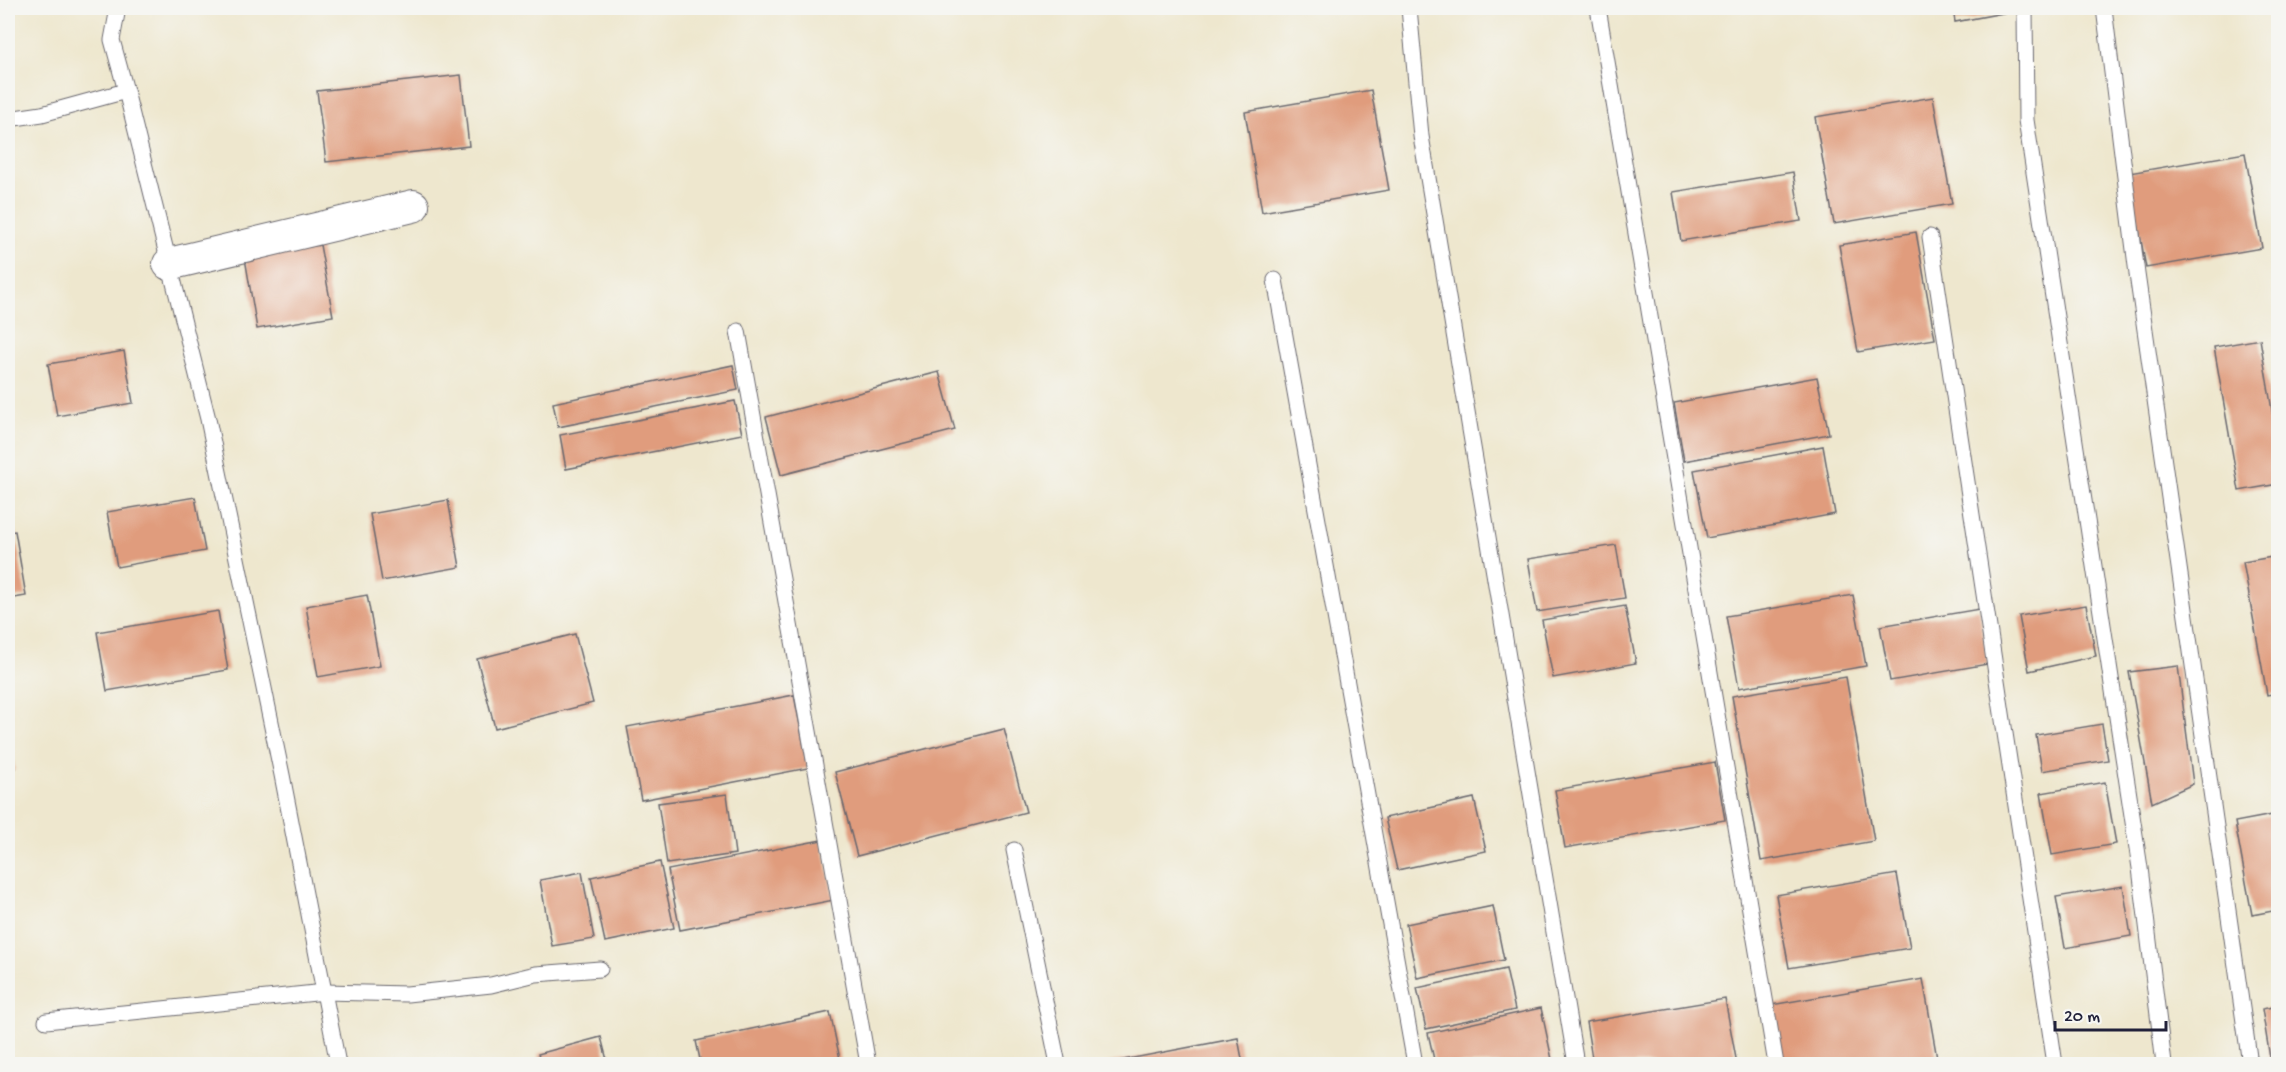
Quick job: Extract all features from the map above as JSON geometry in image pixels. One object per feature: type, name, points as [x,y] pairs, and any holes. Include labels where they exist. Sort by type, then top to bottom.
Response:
[{"type":"street","points":[[169,264],[412,206]]},
{"type":"lane","points":[[118,8],[111,40],[126,91],[208,419],[338,1065]]},
{"type":"lane","points":[[1409,8],[1421,136],[1576,1065]]},
{"type":"lane","points":[[1598,8],[1776,1065]]},
{"type":"lane","points":[[2025,8],[2026,120],[2140,868],[2164,1065]]},
{"type":"lane","points":[[2104,8],[2137,274],[2250,1065]]},
{"type":"lane","points":[[8,119],[42,114],[126,91]]},
{"type":"lane","points":[[1930,237],[2055,1065]]},
{"type":"lane","points":[[1275,280],[1414,1065]]},
{"type":"lane","points":[[738,331],[868,1065]]},
{"type":"lane","points":[[1014,850],[1058,1065]]},
{"type":"lane","points":[[46,1022],[325,992],[407,994],[491,985],[536,974],[600,969]]},
{"type":"building","points":[[1953,8],[2023,8],[2024,9],[1955,22]]},
{"type":"building","points":[[461,75],[469,146],[326,162],[317,91]]},
{"type":"building","points":[[1371,90],[1389,190],[1262,212],[1245,112]]},
{"type":"building","points":[[1933,97],[1952,204],[1834,224],[1815,117]]},
{"type":"building","points":[[2245,153],[2262,248],[2146,268],[2129,173]]},
{"type":"building","points":[[1793,172],[1801,221],[1681,241],[1673,192]]},
{"type":"building","points":[[1916,232],[1935,339],[1858,352],[1839,245]]},
{"type":"building","points":[[320,245],[333,316],[257,329],[245,258]]},
{"type":"building","points":[[2260,339],[2278,446],[2278,484],[2239,491],[2214,347]]},
{"type":"building","points":[[124,351],[133,403],[57,416],[48,364]]},
{"type":"building","points":[[733,365],[738,390],[558,427],[553,403]]},
{"type":"building","points":[[939,372],[955,430],[781,475],[766,417]]},
{"type":"building","points":[[1817,377],[1829,434],[1684,461],[1674,403]]},
{"type":"building","points":[[735,401],[742,434],[566,469],[560,435]]},
{"type":"building","points":[[1823,446],[1835,514],[1707,538],[1694,470]]},
{"type":"building","points":[[195,497],[205,551],[117,567],[107,512]]},
{"type":"building","points":[[448,500],[460,567],[382,581],[370,514]]},
{"type":"building","points":[[15,531],[26,596],[8,599],[8,532]]},
{"type":"building","points":[[1616,545],[1625,598],[1537,612],[1528,559]]},
{"type":"building","points":[[2278,556],[2278,693],[2267,695],[2243,562]]},
{"type":"building","points":[[367,595],[380,666],[318,677],[306,606]]},
{"type":"building","points":[[1853,595],[1866,666],[1739,688],[1726,616]]},
{"type":"building","points":[[2086,605],[2096,656],[2029,671],[2019,616]]},
{"type":"building","points":[[1625,606],[1636,663],[1553,678],[1542,620]]},
{"type":"building","points":[[1979,609],[1988,664],[1890,681],[1880,626]]},
{"type":"building","points":[[218,611],[228,670],[107,691],[97,632]]},
{"type":"building","points":[[575,634],[593,703],[495,728],[477,659]]},
{"type":"building","points":[[2178,666],[2193,784],[2152,803],[2129,672]]},
{"type":"building","points":[[1846,677],[1874,841],[1761,861],[1732,696]]},
{"type":"building","points":[[794,695],[808,768],[641,800],[627,727]]},
{"type":"building","points":[[2102,724],[2108,760],[2042,771],[2036,735]]},
{"type":"building","points":[[1004,729],[1026,812],[857,856],[835,772]]},
{"type":"building","points":[[8,739],[15,770],[8,771]]},
{"type":"building","points":[[1715,762],[1725,820],[1565,848],[1555,790]]},
{"type":"building","points":[[2105,782],[2116,844],[2052,855],[2041,793]]},
{"type":"building","points":[[727,794],[735,854],[667,864],[658,803]]},
{"type":"building","points":[[1474,798],[1486,851],[1397,870],[1385,818]]},
{"type":"building","points":[[2278,814],[2278,910],[2252,915],[2235,822]]},
{"type":"building","points":[[822,840],[834,900],[680,930],[668,870]]},
{"type":"building","points":[[660,862],[674,928],[605,942],[591,877]]},
{"type":"building","points":[[582,872],[594,939],[552,946],[540,880]]},
{"type":"building","points":[[1897,874],[1910,948],[1789,968],[1776,895]]},
{"type":"building","points":[[2123,886],[2131,936],[2065,948],[2056,897]]},
{"type":"building","points":[[1493,906],[1504,960],[1417,978],[1406,924]]},
{"type":"building","points":[[1506,969],[1515,1010],[1426,1029],[1417,988]]},
{"type":"building","points":[[1923,979],[1938,1064],[1782,1064],[1771,1005]]},
{"type":"building","points":[[1725,999],[1737,1064],[1593,1064],[1586,1022]]},
{"type":"building","points":[[2278,1006],[2278,1064],[2271,1064],[2262,1009]]},
{"type":"building","points":[[1541,1008],[1553,1064],[1435,1064],[1428,1033]]},
{"type":"building","points":[[830,1012],[841,1064],[701,1064],[696,1041]]},
{"type":"building","points":[[601,1037],[608,1064],[541,1064],[538,1054]]},
{"type":"building","points":[[1238,1038],[1243,1064],[1107,1064],[1107,1063]]}]
